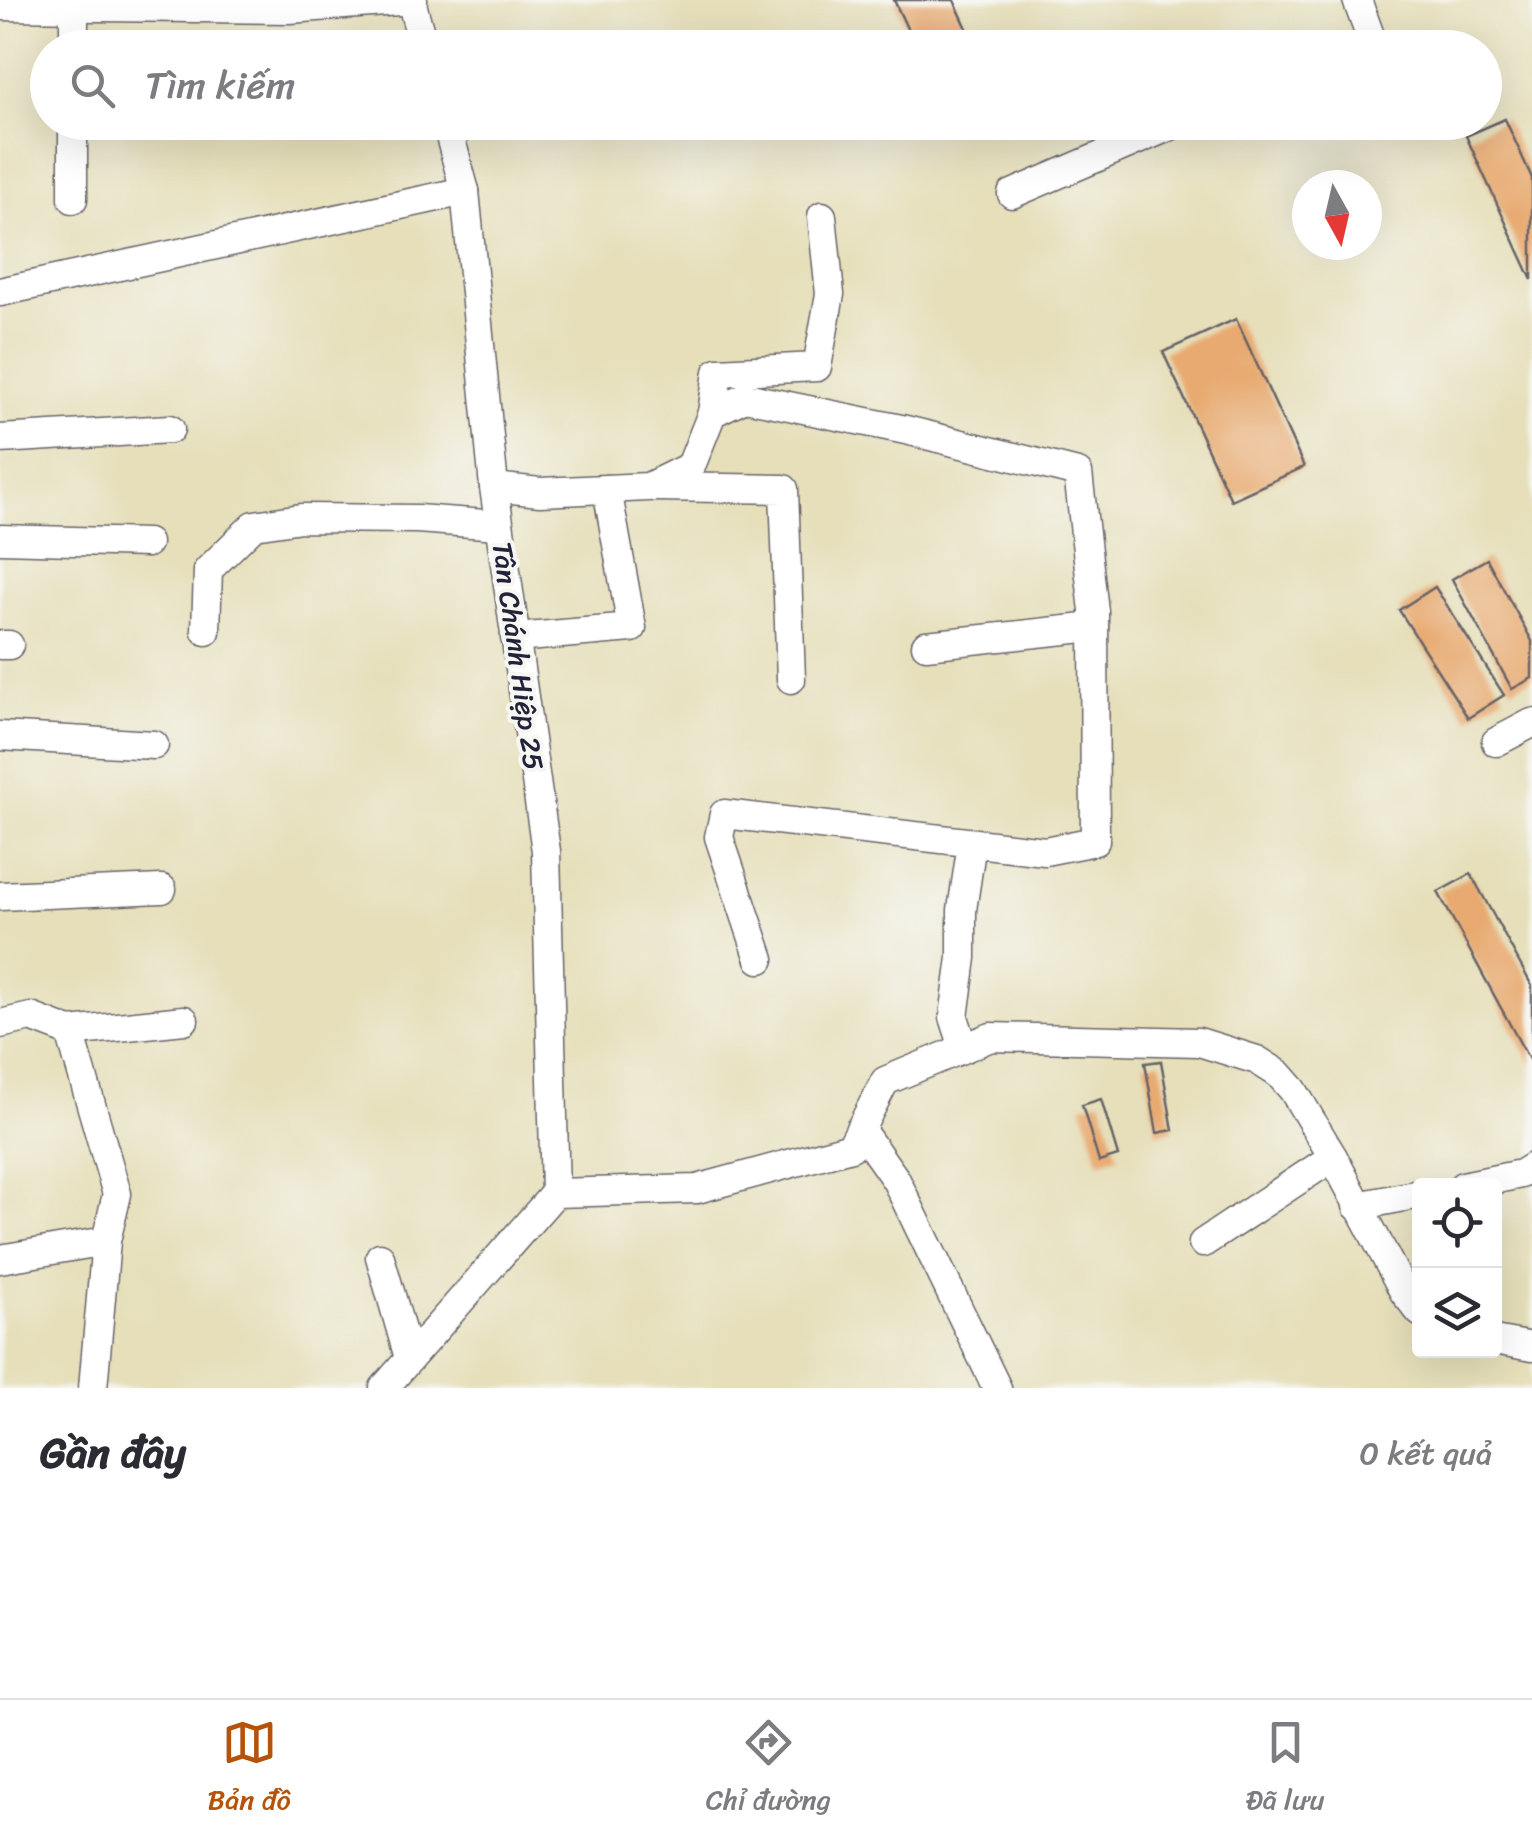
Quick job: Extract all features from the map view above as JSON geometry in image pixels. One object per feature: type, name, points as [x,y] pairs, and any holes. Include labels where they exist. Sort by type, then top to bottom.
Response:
[{"type":"street","points":[[9,4],[74,8],[169,4],[290,8],[412,0],[420,30]]},
{"type":"street","points":[[1356,0],[1368,30]]},
{"type":"street","points":[[74,8],[74,30]]},
{"type":"street","points":[[72,199],[73,140]]},
{"type":"street","name":"Tân Chánh Hiệp 25","points":[[451,140],[465,191],[498,526],[546,852],[555,1193]]},
{"type":"street","points":[[1012,194],[1138,140]]},
{"type":"street","points":[[0,292],[465,191]]},
{"type":"street","points":[[648,487],[691,466],[712,414],[718,372],[817,367],[830,294],[822,216]]},
{"type":"street","points":[[712,414],[745,396],[906,430],[1078,473],[1094,627],[1094,841],[1045,851],[724,814],[720,837],[760,960]]},
{"type":"street","points":[[0,439],[170,429]]},
{"type":"street","points":[[494,488],[540,492],[648,487],[784,489],[791,680]]},
{"type":"street","points":[[515,638],[632,628],[607,489]]},
{"type":"street","points":[[206,631],[208,570],[254,525],[301,518],[417,518],[498,526]]},
{"type":"street","points":[[0,539],[147,543]]},
{"type":"street","points":[[926,645],[1094,627]]},
{"type":"street","points":[[1496,742],[1532,723]]},
{"type":"street","points":[[0,736],[154,745]]},
{"type":"street","points":[[964,1048],[954,1016],[972,842]]},
{"type":"street","points":[[0,896],[162,890]]},
{"type":"street","points":[[0,1024],[31,1017],[70,1032],[184,1020]]},
{"type":"street","points":[[70,1032],[117,1194],[106,1241],[93,1388]]},
{"type":"street","points":[[384,1388],[555,1193],[697,1189],[851,1146],[884,1081],[991,1037],[1199,1042],[1257,1060],[1279,1074],[1293,1090],[1412,1302]]},
{"type":"street","points":[[860,1129],[896,1180],[997,1388]]},
{"type":"street","points":[[1203,1243],[1333,1157]]},
{"type":"street","points":[[1502,1178],[1522,1174],[1532,1167]]},
{"type":"street","points":[[1357,1206],[1412,1196]]},
{"type":"street","points":[[0,1258],[106,1241]]},
{"type":"street","points":[[380,1258],[409,1358]]},
{"type":"street","points":[[1502,1341],[1532,1347]]},
{"type":"building","points":[[894,0],[954,0],[968,30],[908,30]]},
{"type":"building","points":[[1505,119],[1532,178],[1532,280],[1468,140],[1502,140]]},
{"type":"building","points":[[1236,319],[1304,467],[1231,500],[1163,352]]},
{"type":"building","points":[[1487,559],[1532,641],[1532,678],[1512,689],[1452,579]]},
{"type":"building","points":[[1435,587],[1504,695],[1468,718],[1399,610]]},
{"type":"building","points":[[1471,874],[1532,986],[1532,1065],[1438,892]]},
{"type":"building","points":[[1161,1061],[1173,1130],[1157,1133],[1145,1063]]},
{"type":"building","points":[[1101,1099],[1118,1156],[1099,1162],[1082,1105]]}]
